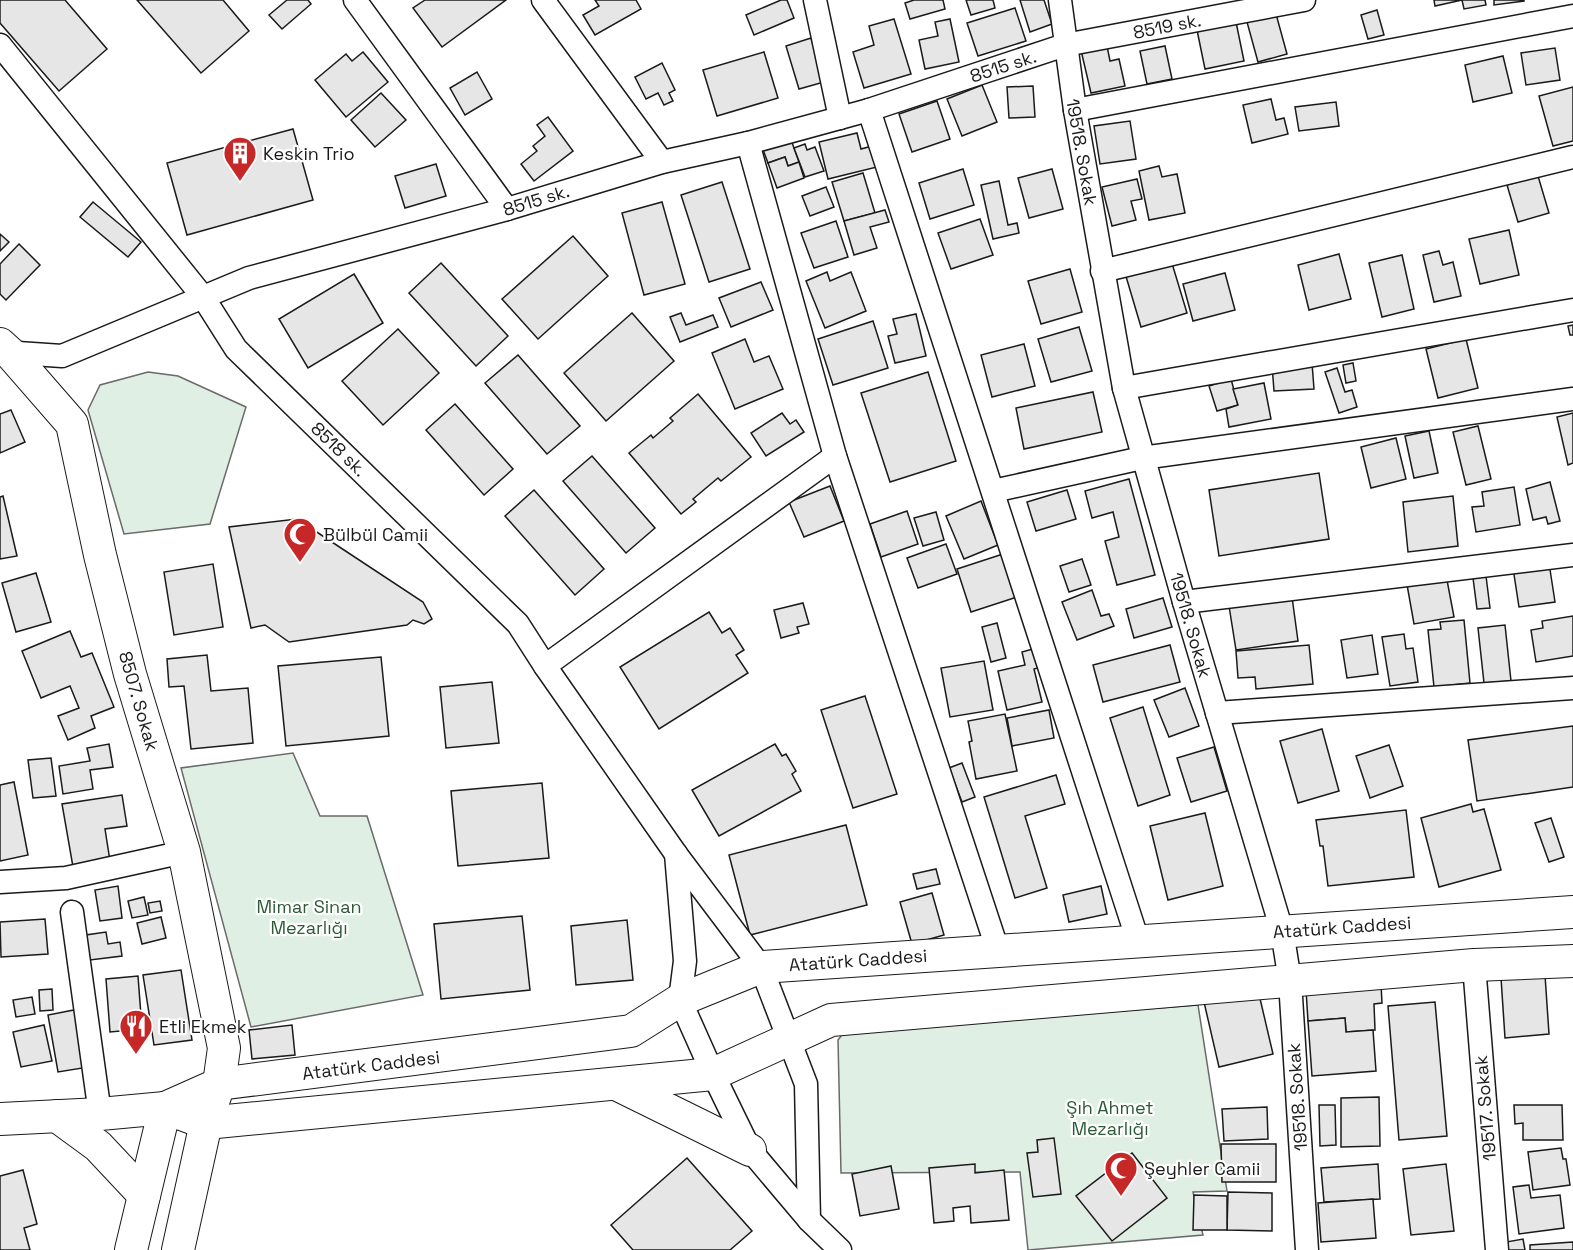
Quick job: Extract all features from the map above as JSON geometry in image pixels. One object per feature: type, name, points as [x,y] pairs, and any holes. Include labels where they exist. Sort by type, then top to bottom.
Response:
[{"type":"street","points":[[354,0],[507,208]]},
{"type":"street","points":[[543,0],[663,162]]},
{"type":"street","points":[[815,0],[840,118]]},
{"type":"street","name":"19518. Sokak","points":[[1060,0],[1075,111],[1124,388],[1142,459],[1282,931],[1290,981],[1307,1250]]},
{"type":"street","name":"8519 sk.","points":[[1065,45],[1304,0]]},
{"type":"street","points":[[1075,111],[1573,16]]},
{"type":"street","name":"8518 sk.","points":[[0,45],[203,297],[236,350],[518,624],[544,666],[676,854],[761,967],[806,1084],[809,1220]]},
{"type":"street","name":"8515 sk.","points":[[4,350],[62,356],[249,278],[507,208],[663,162],[748,143],[869,111],[1065,45]]},
{"type":"street","points":[[869,111],[1138,941]]},
{"type":"street","points":[[748,143],[836,456],[998,951]]},
{"type":"street","points":[[1102,271],[1573,157]]},
{"type":"street","points":[[1124,388],[1573,310]]},
{"type":"street","name":"8507. Sokak","points":[[4,350],[72,423],[100,555],[130,674],[184,852],[224,1048],[219,1084],[206,1123],[178,1250]]},
{"type":"street","points":[[993,491],[1142,459],[1573,399]]},
{"type":"street","points":[[544,666],[836,456]]},
{"type":"street","points":[[1184,602],[1573,555]]},
{"type":"street","points":[[1217,713],[1573,688]]},
{"type":"street","points":[[0,882],[66,878],[184,852]]},
{"type":"street","points":[[676,854],[685,961],[680,1000],[750,1150],[809,1220],[840,1250]]},
{"type":"street","points":[[72,912],[100,1114]]},
{"type":"street","name":"Atatürk Caddesi","points":[[0,1119],[165,1108],[219,1084],[631,1031],[680,1000],[761,967],[1573,912]]},
{"type":"street","name":"Atatürk Caddesi","points":[[165,1108],[206,1123],[713,1074],[831,1020],[1474,966],[1573,961]]},
{"type":"street","name":"19517. Sokak","points":[[1474,966],[1497,1250]]},
{"type":"street","points":[[615,1083],[750,1150]]},
{"type":"street","points":[[131,1250],[165,1108]]},
{"type":"street","points":[[57,1116],[98,1146],[144,1195]]},
{"type":"green space","points":[[148,372],[178,376],[246,407],[210,524],[124,534],[88,410],[100,385]]},
{"type":"green space","name":"Mimar Sinan Mezarlığı","points":[[293,753],[320,816],[367,816],[423,995],[251,1027],[181,768]]},
{"type":"green space","name":"Şıh Ahmet Mezarlığı","points":[[1198,1005],[1227,1191],[1193,1192],[1203,1235],[1028,1250],[1020,1172],[841,1173],[838,1040],[844,1032]]},
{"type":"building","points":[[0,0],[65,0],[107,49],[59,91],[0,23]]},
{"type":"building","points":[[137,0],[223,0],[249,31],[201,73]]},
{"type":"building","points":[[287,0],[308,0],[311,4],[282,29],[269,15]]},
{"type":"building","points":[[425,0],[506,0],[442,47],[413,8]]},
{"type":"building","points":[[595,0],[636,0],[641,9],[595,35],[583,15],[599,6]]},
{"type":"building","points":[[781,0],[787,0],[794,18],[754,35],[746,15]]},
{"type":"building","points":[[914,0],[943,0],[945,9],[910,19],[905,3]]},
{"type":"building","points":[[966,0],[993,0],[995,8],[971,15]]},
{"type":"building","points":[[1020,0],[1044,0],[1052,24],[1030,32]]},
{"type":"building","points":[[1434,0],[1462,0],[1435,6]]},
{"type":"building","points":[[1462,0],[1485,0],[1486,5],[1464,9]]},
{"type":"building","points":[[1494,0],[1524,0],[1524,1],[1494,5]]},
{"type":"building","points":[[1015,8],[1026,41],[978,56],[967,23]]},
{"type":"building","points":[[1377,10],[1384,35],[1368,39],[1361,15]]},
{"type":"building","points":[[1276,14],[1287,54],[1258,62],[1247,22]]},
{"type":"building","points":[[894,19],[911,74],[864,88],[853,52],[874,45],[869,26]]},
{"type":"building","points":[[950,19],[959,62],[925,69],[919,40],[938,36],[935,22]]},
{"type":"building","points":[[1236,22],[1244,61],[1205,69],[1197,30]]},
{"type":"building","points":[[811,38],[824,82],[799,89],[786,46]]},
{"type":"building","points":[[1106,41],[1110,61],[1119,59],[1125,86],[1091,93],[1080,46]]},
{"type":"building","points":[[1165,46],[1172,79],[1147,84],[1140,51]]},
{"type":"building","points":[[1555,48],[1560,80],[1526,85],[1521,53]]},
{"type":"building","points":[[363,52],[388,82],[346,117],[315,80],[346,54],[352,61]]},
{"type":"building","points":[[764,52],[778,98],[717,116],[703,70]]},
{"type":"building","points":[[1503,56],[1512,93],[1473,102],[1465,65]]},
{"type":"building","points":[[662,63],[675,90],[669,93],[673,101],[664,105],[658,93],[646,99],[635,77]]},
{"type":"building","points":[[477,72],[492,99],[465,115],[450,88]]},
{"type":"building","points":[[982,85],[997,122],[962,136],[947,99]]},
{"type":"building","points":[[1033,86],[1035,117],[1009,118],[1007,87]]},
{"type":"building","points":[[1573,87],[1573,141],[1553,146],[1539,96]]},
{"type":"building","points":[[381,93],[406,120],[375,147],[351,120]]},
{"type":"building","points":[[1271,99],[1276,120],[1284,118],[1288,134],[1252,143],[1243,105]]},
{"type":"building","points":[[937,101],[950,139],[912,152],[899,114]]},
{"type":"building","points":[[1336,102],[1339,126],[1299,131],[1295,107]]},
{"type":"building","points":[[548,117],[573,151],[534,181],[521,164],[537,151],[533,146],[545,136],[537,125]]},
{"type":"building","points":[[1130,121],[1136,159],[1100,164],[1094,126]]},
{"type":"building","name":"Keskin Trio","points":[[293,129],[313,200],[187,235],[167,163]]},
{"type":"building","points":[[857,133],[861,149],[872,146],[877,167],[828,179],[819,142]]},
{"type":"building","points":[[790,137],[799,162],[788,166],[785,157],[768,163],[762,147]]},
{"type":"building","points":[[805,144],[807,150],[815,147],[824,171],[805,177],[794,148]]},
{"type":"building","points":[[785,157],[788,166],[799,162],[804,178],[777,188],[768,163]]},
{"type":"building","points":[[436,164],[446,196],[405,208],[395,176]]},
{"type":"building","points":[[1159,166],[1162,177],[1177,174],[1185,213],[1149,220],[1139,171]]},
{"type":"building","points":[[963,169],[974,205],[930,219],[919,183]]},
{"type":"building","points":[[1052,169],[1063,209],[1029,218],[1018,178]]},
{"type":"building","points":[[863,173],[875,213],[844,221],[832,182]]},
{"type":"building","points":[[1538,176],[1549,213],[1518,222],[1507,185]]},
{"type":"building","points":[[1137,179],[1142,199],[1131,201],[1136,220],[1112,226],[1102,187]]},
{"type":"building","points":[[999,181],[1008,225],[1017,223],[1019,233],[993,239],[981,185]]},
{"type":"building","points":[[722,182],[750,269],[709,282],[681,195]]},
{"type":"building","points":[[826,187],[834,207],[810,216],[802,196]]},
{"type":"building","points":[[93,202],[141,242],[128,257],[80,217]]},
{"type":"building","points":[[662,202],[685,284],[644,295],[622,213]]},
{"type":"building","points":[[885,210],[889,222],[870,227],[877,248],[854,255],[844,221]]},
{"type":"building","points":[[980,219],[993,255],[951,269],[938,233]]},
{"type":"building","points":[[836,221],[848,257],[814,268],[801,233]]},
{"type":"building","points":[[1509,230],[1519,275],[1480,284],[1469,239]]},
{"type":"building","points":[[0,234],[9,242],[0,251]]},
{"type":"building","points":[[573,236],[608,276],[538,339],[502,299]]},
{"type":"building","points":[[19,244],[40,265],[6,300],[0,294],[0,264]]},
{"type":"building","points":[[1439,251],[1443,265],[1453,262],[1461,296],[1434,302],[1423,255]]},
{"type":"building","points":[[1339,254],[1351,299],[1309,310],[1298,265]]},
{"type":"building","points":[[1402,255],[1414,309],[1382,317],[1369,263]]},
{"type":"building","points":[[1171,260],[1187,313],[1141,327],[1125,273]]},
{"type":"building","points":[[441,263],[508,336],[476,366],[409,293]]},
{"type":"building","points":[[1070,269],[1082,312],[1041,324],[1028,281]]},
{"type":"building","points":[[827,272],[830,281],[851,272],[866,311],[825,328],[806,281]]},
{"type":"building","points":[[1225,273],[1235,310],[1193,321],[1183,284]]},
{"type":"building","points":[[354,274],[383,323],[308,368],[279,319]]},
{"type":"building","points":[[761,282],[773,310],[731,327],[719,298]]},
{"type":"building","points":[[632,313],[674,361],[606,421],[564,373]]},
{"type":"building","points":[[681,313],[686,325],[713,315],[718,327],[680,342],[670,317]]},
{"type":"building","points":[[916,314],[926,356],[895,363],[888,336],[897,334],[893,319]]},
{"type":"building","points":[[873,321],[888,368],[833,385],[818,339]]},
{"type":"building","points":[[1573,325],[1573,335],[1570,335],[1568,326]]},
{"type":"building","points":[[1079,327],[1092,371],[1051,382],[1038,339]]},
{"type":"building","points":[[398,329],[439,373],[383,425],[342,381]]},
{"type":"building","points":[[745,339],[754,362],[769,356],[783,389],[735,409],[712,353]]},
{"type":"building","points":[[1466,339],[1478,388],[1438,398],[1426,349]]},
{"type":"building","points":[[1024,344],[1035,386],[992,397],[981,355]]},
{"type":"building","points":[[518,355],[580,426],[547,454],[485,383]]},
{"type":"building","points":[[1312,363],[1314,389],[1274,391],[1272,365]]},
{"type":"building","points":[[1353,363],[1356,381],[1346,383],[1343,365]]},
{"type":"building","points":[[1337,368],[1345,392],[1352,390],[1357,407],[1339,413],[1325,372]]},
{"type":"building","points":[[928,372],[956,461],[890,482],[861,393]]},
{"type":"building","points":[[1231,379],[1238,405],[1217,411],[1209,386]]},
{"type":"building","points":[[1264,383],[1271,419],[1229,427],[1226,409],[1238,405],[1233,389]]},
{"type":"building","points":[[1093,392],[1102,432],[1024,449],[1016,408]]},
{"type":"building","points":[[698,394],[751,457],[721,481],[718,478],[693,499],[696,502],[681,514],[629,453],[651,435],[653,438],[673,421],[670,418]]},
{"type":"building","points":[[455,404],[513,469],[484,495],[426,430]]},
{"type":"building","points":[[11,410],[25,442],[0,453],[0,414]]},
{"type":"building","points":[[782,413],[790,424],[796,420],[804,432],[766,456],[751,433]]},
{"type":"building","points":[[1573,413],[1573,463],[1568,465],[1557,417]]},
{"type":"building","points":[[1478,426],[1491,479],[1466,485],[1453,432]]},
{"type":"building","points":[[1429,431],[1438,473],[1414,478],[1405,436]]},
{"type":"building","points":[[1396,438],[1406,479],[1371,488],[1361,447]]},
{"type":"building","points":[[592,456],[655,528],[626,553],[563,481]]},
{"type":"building","points":[[1319,473],[1329,539],[1219,556],[1209,490]]},
{"type":"building","points":[[1129,479],[1155,575],[1117,585],[1105,541],[1119,537],[1113,512],[1092,518],[1085,491]]},
{"type":"building","points":[[1550,482],[1560,521],[1548,524],[1546,517],[1533,520],[1526,489]]},
{"type":"building","points":[[830,486],[844,521],[804,537],[789,502]]},
{"type":"building","points":[[1514,487],[1520,525],[1476,532],[1472,507],[1484,506],[1482,492]]},
{"type":"building","points":[[534,490],[604,569],[575,595],[505,516]]},
{"type":"building","points":[[1067,490],[1076,519],[1036,531],[1027,502]]},
{"type":"building","points":[[3,496],[17,556],[0,559],[0,497]]},
{"type":"building","points":[[1453,496],[1458,546],[1408,552],[1403,502]]},
{"type":"building","points":[[981,501],[998,545],[964,559],[946,516]]},
{"type":"building","points":[[907,511],[918,544],[881,557],[870,524]]},
{"type":"building","points":[[936,512],[944,540],[923,546],[914,518]]},
{"type":"building","name":"Bülbül Camii","points":[[297,519],[423,602],[432,619],[424,624],[413,620],[407,625],[289,642],[265,625],[251,628],[229,527]]},
{"type":"building","points":[[946,544],[957,574],[918,588],[907,558]]},
{"type":"building","points":[[1003,554],[1017,597],[971,612],[957,569]]},
{"type":"building","points":[[1082,559],[1091,585],[1069,592],[1060,566]]},
{"type":"building","points":[[1549,563],[1555,602],[1519,607],[1513,568]]},
{"type":"building","points":[[213,564],[223,627],[174,635],[164,572]]},
{"type":"building","points":[[36,573],[51,622],[16,632],[2,583]]},
{"type":"building","points":[[1486,576],[1490,608],[1477,609],[1473,578]]},
{"type":"building","points":[[1406,579],[1447,580],[1454,617],[1414,624]]},
{"type":"building","points":[[1092,590],[1101,616],[1109,614],[1114,626],[1077,640],[1062,602]]},
{"type":"building","points":[[1292,597],[1298,641],[1236,650],[1229,606]]},
{"type":"building","points":[[1163,598],[1172,627],[1134,638],[1126,609]]},
{"type":"building","points":[[803,603],[809,624],[797,627],[799,633],[781,638],[774,610]]},
{"type":"building","points":[[709,612],[722,633],[730,628],[744,650],[736,655],[748,673],[659,729],[620,667]]},
{"type":"building","points":[[1573,616],[1573,656],[1536,662],[1531,630],[1543,628],[1542,621]]},
{"type":"building","points":[[1464,620],[1470,683],[1434,687],[1428,630],[1441,629],[1440,622]]},
{"type":"building","points":[[997,623],[1006,658],[991,662],[982,627]]},
{"type":"building","points":[[1505,625],[1511,681],[1484,683],[1478,628]]},
{"type":"building","points":[[70,631],[81,657],[92,653],[114,707],[91,716],[95,728],[68,740],[58,716],[79,708],[70,686],[41,698],[22,651]]},
{"type":"building","points":[[1404,634],[1406,649],[1413,648],[1418,682],[1390,686],[1382,637]]},
{"type":"building","points":[[1372,635],[1378,674],[1347,678],[1341,640]]},
{"type":"building","points":[[1170,645],[1180,682],[1103,702],[1093,665]]},
{"type":"building","points":[[1309,645],[1313,684],[1256,689],[1255,677],[1238,678],[1236,651]]},
{"type":"building","points":[[1040,647],[1045,666],[1034,669],[1042,702],[1007,710],[998,671],[1025,665],[1022,652]]},
{"type":"building","points":[[207,655],[211,691],[248,688],[253,743],[191,749],[184,686],[169,687],[167,659]]},
{"type":"building","points":[[381,657],[389,736],[286,746],[278,666]]},
{"type":"building","points":[[984,661],[993,710],[950,717],[941,668]]},
{"type":"building","points":[[492,682],[499,743],[446,748],[440,687]]},
{"type":"building","points":[[1185,688],[1199,726],[1169,737],[1154,700]]},
{"type":"building","points":[[865,696],[897,794],[853,808],[821,710]]},
{"type":"building","points":[[1143,707],[1170,795],[1138,806],[1110,718]]},
{"type":"building","points":[[1049,710],[1054,738],[1012,746],[1007,718]]},
{"type":"building","points":[[1005,714],[1017,771],[976,779],[969,742],[972,741],[968,721]]},
{"type":"building","points":[[1573,726],[1573,787],[1477,801],[1468,740]]},
{"type":"building","points":[[1322,729],[1339,791],[1298,803],[1280,741]]},
{"type":"building","points":[[109,744],[113,767],[90,770],[93,789],[63,794],[59,766],[90,761],[87,748]]},
{"type":"building","points":[[775,744],[782,756],[786,754],[796,771],[792,774],[801,791],[719,836],[692,790]]},
{"type":"building","points":[[1389,745],[1403,786],[1370,798],[1356,756]]},
{"type":"building","points":[[1214,747],[1227,791],[1191,802],[1177,758]]},
{"type":"building","points":[[51,758],[56,796],[33,798],[28,760]]},
{"type":"building","points":[[962,763],[975,797],[962,802],[949,768]]},
{"type":"building","points":[[1056,775],[1065,804],[1025,816],[1047,888],[1015,898],[984,797]]},
{"type":"building","points":[[14,782],[28,855],[0,861],[0,785]]},
{"type":"building","points":[[542,783],[549,858],[458,866],[451,791]]},
{"type":"building","points":[[122,795],[127,826],[105,829],[110,861],[73,867],[62,804]]},
{"type":"building","points":[[1471,804],[1473,812],[1484,809],[1501,870],[1439,887],[1421,818]]},
{"type":"building","points":[[1406,810],[1414,877],[1328,886],[1323,846],[1320,846],[1316,820]]},
{"type":"building","points":[[1205,813],[1223,886],[1168,900],[1150,826]]},
{"type":"building","points":[[1551,818],[1564,857],[1549,862],[1535,823]]},
{"type":"building","points":[[846,825],[867,905],[750,935],[729,855]]},
{"type":"building","points":[[936,869],[940,884],[917,889],[913,874]]},
{"type":"building","points":[[118,886],[122,918],[100,921],[95,890]]},
{"type":"building","points":[[1101,886],[1107,914],[1069,922],[1063,895]]},
{"type":"building","points":[[932,893],[944,935],[912,944],[900,902]]},
{"type":"building","points":[[144,897],[148,915],[132,918],[128,901]]},
{"type":"building","points":[[160,901],[162,911],[150,913],[148,903]]},
{"type":"building","points":[[522,916],[530,990],[441,999],[434,924]]},
{"type":"building","points":[[161,917],[166,938],[142,944],[137,923]]},
{"type":"building","points":[[45,919],[48,954],[1,957],[0,922]]},
{"type":"building","points":[[627,920],[633,980],[576,985],[571,926]]},
{"type":"building","points":[[106,932],[108,944],[120,942],[122,956],[90,960],[86,935]]},
{"type":"building","points":[[181,970],[192,1040],[154,1045],[143,975]]},
{"type":"building","points":[[1545,975],[1549,1034],[1505,1038],[1501,978]]},
{"type":"building","points":[[138,976],[142,1029],[110,1032],[106,979]]},
{"type":"building","points":[[1381,984],[1382,1003],[1374,1004],[1375,1030],[1346,1032],[1345,1018],[1308,1021],[1306,990]]},
{"type":"building","points":[[52,989],[53,1010],[40,1011],[39,990]]},
{"type":"building","points":[[1258,990],[1273,1054],[1219,1067],[1204,1002]]},
{"type":"building","points":[[32,997],[35,1014],[16,1017],[13,1000]]},
{"type":"building","points":[[1435,1002],[1447,1136],[1399,1140],[1388,1006]]},
{"type":"building","points":[[79,1009],[89,1067],[58,1072],[48,1015]]},
{"type":"building","points":[[1345,1018],[1346,1032],[1373,1030],[1376,1071],[1312,1076],[1308,1021]]},
{"type":"building","points":[[44,1025],[52,1061],[21,1067],[13,1032]]},
{"type":"building","points":[[292,1025],[295,1055],[252,1059],[249,1030]]},
{"type":"building","points":[[1379,1097],[1380,1146],[1341,1147],[1341,1098]]},
{"type":"building","points":[[1319,1105],[1335,1105],[1336,1145],[1320,1146]]},
{"type":"building","points":[[1514,1105],[1562,1105],[1563,1140],[1523,1140],[1523,1123],[1515,1124]]},
{"type":"building","points":[[1267,1107],[1268,1139],[1224,1141],[1222,1109]]},
{"type":"building","points":[[1054,1138],[1061,1194],[1033,1197],[1027,1153],[1038,1152],[1037,1140]]},
{"type":"building","points":[[1221,1144],[1276,1144],[1276,1182],[1222,1182]]},
{"type":"building","points":[[1561,1148],[1563,1159],[1566,1159],[1570,1185],[1533,1190],[1528,1152]]},
{"type":"building","name":"Şeyhler Camii","points":[[1132,1153],[1167,1198],[1112,1241],[1076,1196]]},
{"type":"building","points":[[687,1158],[752,1231],[730,1250],[633,1250],[611,1225]]},
{"type":"building","points":[[975,1164],[975,1173],[1004,1170],[1009,1220],[971,1223],[970,1206],[953,1208],[954,1221],[934,1223],[929,1168]]},
{"type":"building","points":[[1378,1164],[1380,1199],[1324,1202],[1321,1168]]},
{"type":"building","points":[[1446,1164],[1454,1231],[1411,1235],[1403,1169]]},
{"type":"building","points":[[891,1166],[899,1209],[860,1216],[852,1174]]},
{"type":"building","points":[[23,1170],[37,1224],[24,1228],[30,1250],[0,1250],[0,1176]]},
{"type":"building","points":[[1529,1185],[1531,1198],[1560,1195],[1564,1228],[1519,1234],[1513,1187]]},
{"type":"building","points":[[1228,1192],[1272,1193],[1272,1231],[1227,1230]]},
{"type":"building","points":[[1194,1195],[1227,1196],[1227,1230],[1193,1230]]},
{"type":"building","points":[[1373,1199],[1376,1238],[1321,1242],[1318,1203]]},
{"type":"building","points":[[1523,1239],[1525,1250],[1507,1250],[1506,1242]]},
{"type":"building","points":[[1573,1242],[1573,1250],[1530,1250],[1530,1245]]},
{"type":"place","name":"Keskin Trio","points":[[240,182]]},
{"type":"place","name":"Bülbül Camii","points":[[300,563]]},
{"type":"place","name":"Etli Ekmek","points":[[136,1055]]},
{"type":"place","name":"Şeyhler Camii","points":[[1121,1197]]}]
